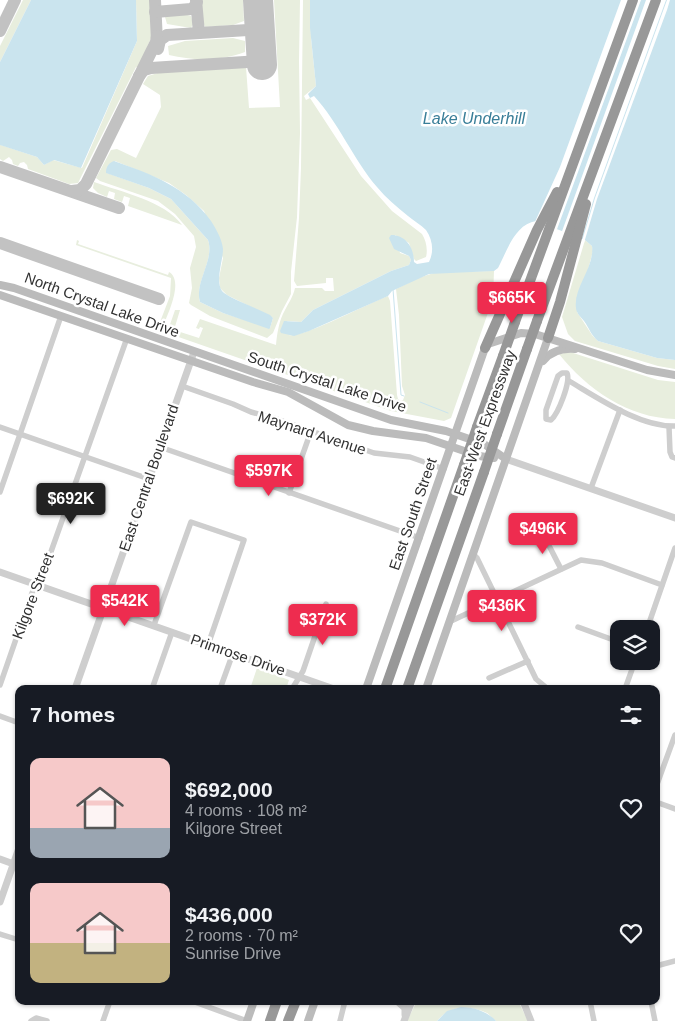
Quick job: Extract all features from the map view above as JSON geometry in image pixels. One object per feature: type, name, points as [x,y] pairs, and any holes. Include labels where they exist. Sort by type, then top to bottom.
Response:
[{"type":"highway","name":"East-West Expressway","points":[[387,685],[477,427],[632,0]]},
{"type":"highway","points":[[548,338],[572,242],[602,146],[656,0]]},
{"type":"highway","points":[[485,348],[537,230],[551,202],[566,179]]},
{"type":"highway","name":"East-West Expressway","points":[[408,685],[537,321],[572,242]]},
{"type":"highway","points":[[270,1021],[276,1005]]},
{"type":"highway","points":[[288,1021],[294,1005]]},
{"type":"main road","name":"North Crystal Lake Drive","points":[[0,285],[14,288],[194,352]]},
{"type":"main road","name":"North Crystal Lake Drive","points":[[0,295],[191,360]]},
{"type":"main road","points":[[485,348],[491,342],[521,333],[535,334],[647,370],[675,375]]},
{"type":"main road","points":[[427,685],[548,338]]},
{"type":"main road","name":"East South Street","points":[[367,685],[485,348]]},
{"type":"main road","points":[[539,368],[545,358],[551,353],[568,348],[580,350]]},
{"type":"main road","name":"South Crystal Lake Drive","points":[[194,352],[391,420],[433,428],[484,444],[506,459]]},
{"type":"main road","name":"South Crystal Lake Drive","points":[[191,360],[288,392],[348,425],[373,431],[426,438],[479,456],[506,459]]},
{"type":"main road","points":[[247,1021],[253,1005]]},
{"type":"main road","points":[[308,1021],[314,1005]]},
{"type":"street","points":[[0,492],[61,316]]},
{"type":"street","name":"Kilgore Street","points":[[0,685],[32,593],[42,576],[127,338]]},
{"type":"street","name":"East Central Boulevard","points":[[76,685],[194,352]]},
{"type":"street","points":[[569,380],[556,415],[551,420],[546,418],[546,410],[558,376],[562,373],[567,373],[569,380],[620,410],[643,420],[672,426],[670,452],[672,457],[675,458]]},
{"type":"street","name":"Maynard Avenue","points":[[182,386],[251,412],[374,453],[410,457],[444,469]]},
{"type":"street","points":[[591,488],[620,410]]},
{"type":"street","points":[[0,427],[149,479]]},
{"type":"street","points":[[289,493],[311,431]]},
{"type":"street","points":[[160,447],[420,538]]},
{"type":"street","name":"South Crystal Lake Drive","points":[[506,459],[675,518]]},
{"type":"street","points":[[154,625],[191,522],[244,540],[208,644]]},
{"type":"street","points":[[542,532],[561,569]]},
{"type":"street","points":[[649,620],[675,548]]},
{"type":"street","points":[[473,554],[477,558],[498,599],[536,679],[543,685]]},
{"type":"street","points":[[449,622],[581,560],[592,560],[662,585]]},
{"type":"street","name":"Primrose Drive","points":[[0,572],[323,685]]},
{"type":"street","points":[[294,685],[303,671],[326,604]]},
{"type":"street","points":[[578,627],[610,639]]},
{"type":"street","points":[[153,685],[172,632]]},
{"type":"street","points":[[221,685],[232,653]]},
{"type":"street","points":[[490,678],[528,661]]},
{"type":"street","points":[[626,685],[632,670]]},
{"type":"street","points":[[0,716],[15,722]]},
{"type":"street","points":[[660,777],[675,735]]},
{"type":"street","points":[[660,803],[675,809]]},
{"type":"street","points":[[0,859],[15,865]]},
{"type":"street","points":[[0,902],[15,867]]},
{"type":"street","points":[[0,934],[15,939]]},
{"type":"street","points":[[660,965],[675,961]]},
{"type":"street","points":[[103,1021],[109,1005]]},
{"type":"street","points":[[203,1005],[247,1021]]},
{"type":"street","points":[[340,1021],[344,1005]]},
{"type":"street","points":[[402,1005],[405,1008],[405,1018]]},
{"type":"street","points":[[405,1018],[410,1005]]},
{"type":"street","points":[[525,1005],[531,1021]]},
{"type":"street","points":[[591,1005],[594,1021]]},
{"type":"street","points":[[653,1005],[655,1021]]},
{"type":"street","points":[[31,1021],[36,1018],[47,1021]]},
{"type":"green space","points":[[23,0],[31,0],[0,62],[0,46]]},
{"type":"green space","points":[[136,0],[150,0],[151,38],[138,68],[136,67],[78,183],[69,184],[28,169],[24,162],[18,166],[13,164],[9,157],[3,161],[0,159],[1,145],[37,157],[44,165],[53,160],[82,168],[137,41]]},
{"type":"green space","points":[[199,0],[243,0],[244,21],[233,25],[205,27],[201,16]]},
{"type":"green space","points":[[274,0],[300,0],[300,133],[297,217],[291,272],[291,294],[273,333],[267,338],[210,316],[191,305],[189,303],[192,288],[190,268],[196,247],[194,236],[175,214],[158,201],[96,178],[111,150],[117,149],[136,158],[161,107],[160,95],[143,84],[148,76],[161,72],[246,67],[249,108],[280,107]],"holes":[[[115,161],[169,183],[204,211],[223,258],[219,278],[220,288],[227,295],[273,318],[270,328],[223,313],[200,302],[200,287],[209,255],[208,240],[171,199],[149,188],[107,173]]]},
{"type":"green space","points":[[303,0],[310,0],[311,38],[316,86],[304,96],[306,100],[310,98],[361,176],[392,211],[422,234],[426,242],[427,251],[426,257],[416,261],[409,243],[395,235],[400,253],[409,256],[411,260],[409,265],[391,271],[313,310],[301,322],[287,321],[289,335],[321,326],[388,296],[390,301],[397,395],[401,401],[405,395],[402,386],[396,289],[418,278],[437,272],[494,271],[493,298],[489,310],[451,418],[444,421],[391,411],[167,333],[175,310],[180,310],[174,330],[199,338],[203,328],[196,328],[200,319],[276,345],[281,318],[295,288],[322,288],[325,291],[334,291],[333,278],[326,278],[326,283],[297,286],[294,281],[301,168]]},
{"type":"green space","points":[[180,13],[191,16],[193,24],[191,28],[167,24],[165,17]]},
{"type":"green space","points":[[233,38],[245,41],[245,52],[227,57],[207,59],[169,55],[168,46],[185,41]]},
{"type":"green space","points":[[94,182],[154,203],[182,225],[128,206],[130,198],[124,196],[122,202],[114,199],[115,193],[109,191],[107,197],[98,193],[93,188]]},
{"type":"green space","points":[[77,240],[79,241],[78,244],[168,275],[169,272],[175,283],[175,291],[161,331],[151,328],[160,322],[170,296],[171,278],[76,245]]},
{"type":"green space","points":[[585,240],[592,246],[593,251],[577,312],[592,335],[598,341],[657,358],[675,360],[675,369],[658,366],[575,341],[568,334],[562,317]]},
{"type":"green space","points":[[570,352],[658,380],[675,382],[675,419],[641,413],[610,399],[582,379],[559,354]]},
{"type":"green space","points":[[257,668],[289,680],[287,685],[251,685]]},
{"type":"green space","points":[[415,1005],[520,1005],[528,1021],[496,1021],[481,1010],[460,1008],[448,1012],[437,1021],[407,1021]]},
{"type":"water","points":[[31,0],[136,0],[137,41],[81,168],[54,160],[44,165],[37,157],[0,145],[0,62]]},
{"type":"water","name":"Lake Underhill","points":[[310,0],[675,0],[675,360],[657,358],[596,339],[576,308],[578,293],[590,262],[592,246],[585,240],[536,221],[522,227],[508,246],[498,268],[494,271],[429,274],[392,291],[388,296],[309,331],[294,336],[281,333],[284,321],[301,322],[313,310],[391,271],[409,265],[411,260],[409,256],[394,249],[389,238],[391,235],[405,240],[413,252],[414,262],[417,264],[429,262],[432,250],[430,238],[426,230],[380,191],[368,176],[323,107],[314,96],[310,98],[308,94],[316,86],[310,28]]},
{"type":"water","points":[[114,161],[167,183],[191,199],[201,209],[215,227],[222,245],[223,254],[219,282],[222,291],[270,315],[273,318],[269,329],[223,313],[200,302],[200,287],[209,255],[208,240],[171,199],[149,188],[106,173],[108,165]]},
{"type":"water","points":[[461,1007],[480,1011],[496,1021],[437,1021],[447,1011]]},
{"type":"pier","points":[[621,0],[641,0],[556,232],[534,224],[560,167]]},
{"type":"pier","points":[[646,0],[666,0],[594,198],[581,241],[561,234]]},
{"type":"pier","points":[[667,0],[670,0],[667,10],[597,199],[584,243],[582,241],[595,198]]},
{"type":"waterway","points":[[393,289],[401,395],[404,396]]},
{"type":"waterway","points":[[420,402],[448,413]]},
{"type":"taxiway","points":[[0,31],[15,0]]},
{"type":"taxiway","points":[[155,0],[157,42]]},
{"type":"taxiway","points":[[196,0],[199,33]]},
{"type":"taxiway","points":[[155,12],[191,9],[197,2]]},
{"type":"taxiway","points":[[158,49],[160,40],[167,35],[248,30],[255,27],[260,18]]},
{"type":"taxiway","points":[[72,191],[80,190],[86,184],[156,42],[157,36]]},
{"type":"taxiway","points":[[139,76],[144,70],[151,68],[262,61]]},
{"type":"taxiway","points":[[0,167],[119,208]]},
{"type":"taxiway","points":[[0,243],[159,299]]},
{"type":"runway","points":[[258,0],[262,65]]}]
